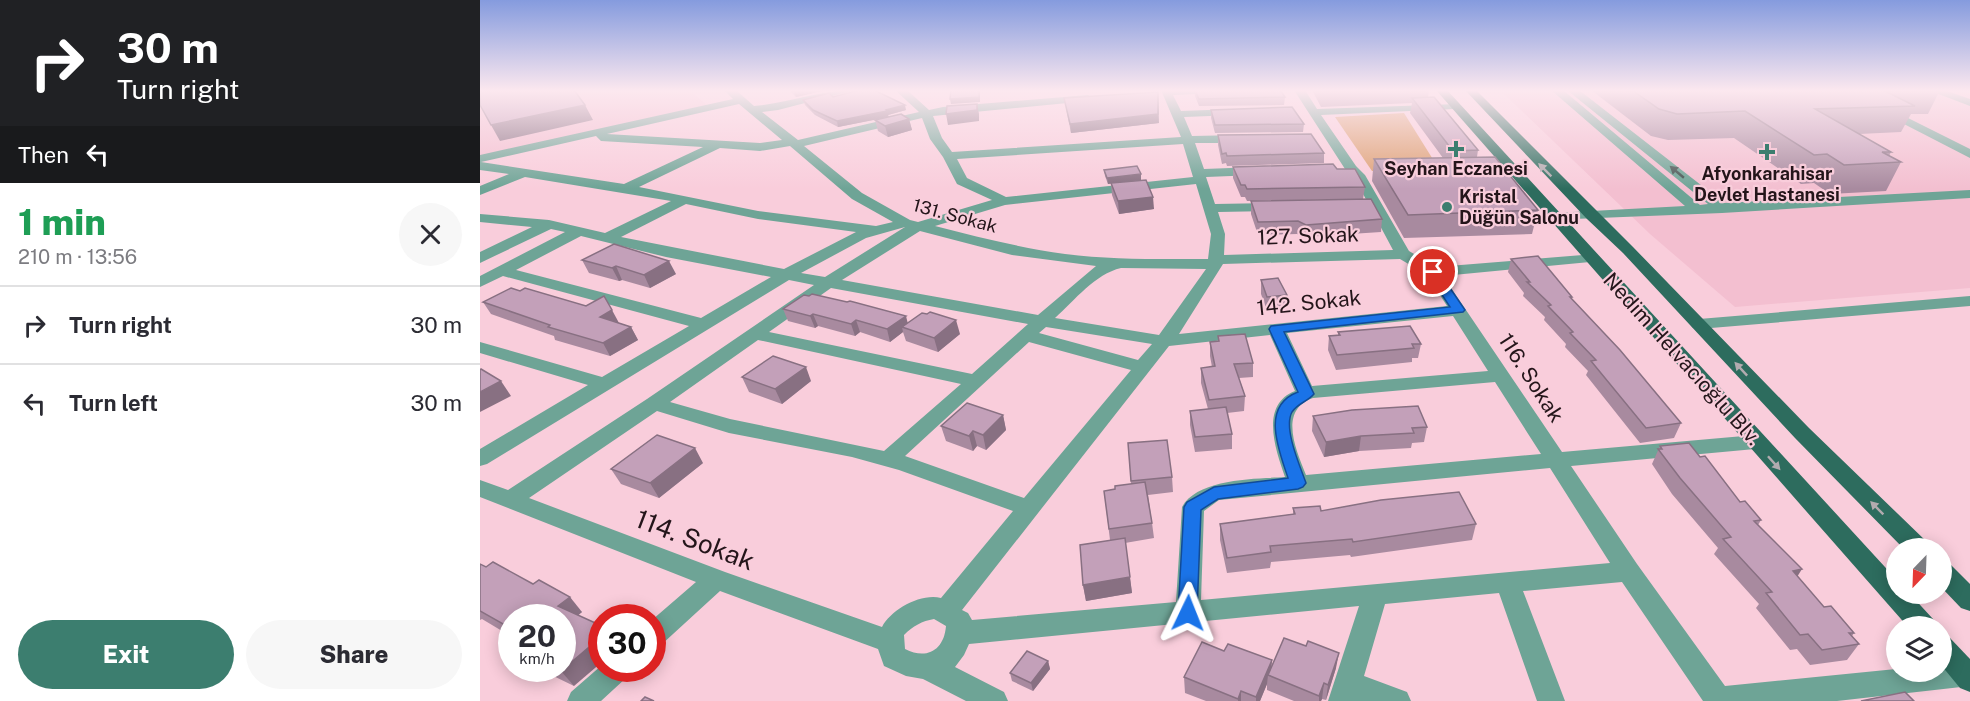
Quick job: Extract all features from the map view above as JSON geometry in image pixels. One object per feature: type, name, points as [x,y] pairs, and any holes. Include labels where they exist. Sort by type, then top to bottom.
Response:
[{"type":"main road","name":"Nedim Helvacıoğlu Blv.","points":[[1468,123],[1508,172],[1551,214],[1914,616]]},
{"type":"main road","name":"Nedim Helvacıoğlu Blv.","points":[[1501,123],[1588,213],[1629,250],[1802,433],[1907,538]]},
{"type":"main road","points":[[1952,582],[1970,600]]},
{"type":"main road","points":[[1952,659],[1968,677]]},
{"type":"street","points":[[480,159],[577,136],[648,123]]},
{"type":"street","name":"131. Sokak","points":[[770,123],[857,196],[911,225],[1012,250],[1067,259],[1121,263],[1215,262]]},
{"type":"street","points":[[577,136],[760,147],[795,143],[884,123]]},
{"type":"street","points":[[930,123],[936,140],[949,156],[962,181],[1004,201]]},
{"type":"street","points":[[945,612],[1176,326],[1215,262],[1218,234],[1181,123]]},
{"type":"street","points":[[1316,123],[1324,137],[1355,172],[1371,206],[1402,254]]},
{"type":"street","points":[[1595,123],[1695,207]]},
{"type":"street","points":[[1615,123],[1718,206]]},
{"type":"street","points":[[1908,123],[1970,154]]},
{"type":"street","points":[[949,156],[1188,140],[1259,139]]},
{"type":"street","points":[[626,188],[718,145]]},
{"type":"street","points":[[480,166],[626,188],[758,215],[875,230]]},
{"type":"street","points":[[480,459],[787,274],[861,235],[875,230],[911,225],[1004,201],[1200,176],[1269,171]]},
{"type":"street","points":[[480,191],[525,172]]},
{"type":"street","points":[[1551,214],[1970,194]]},
{"type":"street","points":[[607,238],[686,199]]},
{"type":"street","points":[[1210,208],[1293,207]]},
{"type":"street","name":"142. Sokak","points":[[480,218],[549,224],[787,274],[1164,341],[1458,310]]},
{"type":"street","points":[[480,258],[549,224]]},
{"type":"street","points":[[510,500],[654,404],[911,225]]},
{"type":"street","points":[[480,282],[579,231]]},
{"type":"street","name":"127. Sokak","points":[[1215,262],[1402,254]]},
{"type":"street","name":"116. Sokak","points":[[1402,254],[1433,272],[1628,571],[1718,701]]},
{"type":"street","points":[[1433,272],[1590,257]]},
{"type":"street","points":[[889,459],[1028,336],[1094,273],[1104,267],[1121,263]]},
{"type":"street","points":[[502,271],[704,324]]},
{"type":"street","points":[[1699,324],[1970,301]]},
{"type":"street","points":[[1276,329],[1306,394]]},
{"type":"street","points":[[754,334],[977,381]]},
{"type":"street","points":[[1028,336],[1142,367]]},
{"type":"street","points":[[480,347],[604,384]]},
{"type":"street","points":[[1298,483],[1282,435],[1283,414],[1295,398],[1306,394],[1501,376]]},
{"type":"street","points":[[654,404],[729,426],[889,459],[1028,508]]},
{"type":"street","points":[[1188,613],[1193,507],[1214,493],[1298,483],[1755,442]]},
{"type":"street","name":"114. Sokak","points":[[480,488],[716,579],[890,642]]},
{"type":"street","points":[[960,633],[1628,571]]},
{"type":"street","points":[[666,624],[716,579]]},
{"type":"street","points":[[1507,581],[1551,701]]},
{"type":"street","points":[[1376,594],[1345,693],[1397,701]]},
{"type":"street","points":[[937,608],[945,612],[959,621],[960,633],[957,644],[939,664],[907,666],[894,657],[890,642],[897,627],[908,615],[937,608]]},
{"type":"street","points":[[925,666],[994,701]]},
{"type":"street","points":[[1718,701],[1968,677]]},
{"type":"street","points":[[581,701],[602,682]]},
{"type":"shaded area","points":[[480,123],[631,123],[480,158]]},
{"type":"shaded area","points":[[1339,123],[1410,123],[1439,169],[1372,171]]},
{"type":"shaded area","name":"Afyonkarahisar Devlet Hastanesi","points":[[1534,123],[1970,123],[1970,288],[1735,307],[1650,234]]},
{"type":"building","points":[[880,123],[896,123],[885,126]]},
{"type":"building","points":[[1214,123],[1304,124],[1215,125]]},
{"type":"building","points":[[1431,123],[1455,123],[1478,150],[1453,151]]},
{"type":"building","points":[[1763,123],[1839,123],[1891,152],[1882,152],[1901,162],[1844,165],[1827,154],[1814,155]]},
{"type":"building","points":[[1311,134],[1324,153],[1227,156],[1226,153],[1222,154],[1218,135]]},
{"type":"building","points":[[1495,157],[1538,210],[1408,215],[1374,159]]},
{"type":"building","points":[[1333,164],[1337,169],[1355,169],[1365,187],[1247,189],[1245,185],[1241,185],[1233,167]]},
{"type":"building","points":[[1137,166],[1141,174],[1107,178],[1104,170]]},
{"type":"building","points":[[1146,180],[1153,197],[1118,201],[1111,183]]},
{"type":"building","points":[[1371,199],[1382,219],[1306,225],[1298,221],[1258,222],[1251,201]]},
{"type":"building","points":[[614,244],[669,261],[644,275],[616,266],[612,268],[582,260]]},
{"type":"building","points":[[1538,256],[1572,297],[1570,297],[1620,350],[1681,423],[1646,428],[1591,361],[1596,360],[1548,306],[1551,305],[1527,282],[1530,282],[1511,259]]},
{"type":"building","points":[[1278,278],[1287,295],[1267,297],[1261,280]]},
{"type":"building","points":[[511,288],[520,291],[525,288],[586,306],[604,296],[612,310],[600,317],[631,327],[603,343],[548,327],[550,325],[483,302]]},
{"type":"building","points":[[812,294],[850,301],[906,316],[887,329],[856,320],[851,324],[783,309],[804,295]]},
{"type":"building","points":[[930,312],[956,320],[934,338],[902,327],[922,313]]},
{"type":"building","points":[[1410,326],[1421,344],[1412,344],[1414,348],[1337,355],[1329,336],[1340,335],[1338,332]]},
{"type":"building","points":[[1245,334],[1253,363],[1234,364],[1245,396],[1209,400],[1201,368],[1215,366],[1210,342],[1219,341],[1218,336]]},
{"type":"building","points":[[773,356],[806,367],[775,389],[742,377]]},
{"type":"building","points":[[481,369],[501,381],[480,392]]},
{"type":"building","points":[[967,403],[1003,415],[983,435],[973,431],[969,436],[941,426]]},
{"type":"building","points":[[1418,406],[1427,427],[1412,428],[1414,433],[1361,436],[1326,442],[1313,416],[1352,410]]},
{"type":"building","points":[[1226,407],[1232,434],[1195,437],[1190,411]]},
{"type":"building","points":[[657,435],[695,448],[650,483],[611,469]]},
{"type":"building","points":[[1167,440],[1172,477],[1131,481],[1128,443]]},
{"type":"building","points":[[1689,443],[1700,457],[1705,456],[1740,502],[1745,501],[1761,520],[1754,521],[1802,569],[1793,571],[1824,607],[1831,606],[1854,633],[1849,633],[1859,644],[1822,650],[1808,634],[1800,635],[1766,593],[1772,592],[1723,539],[1731,537],[1658,449],[1662,449],[1660,446]]},
{"type":"building","points":[[1145,482],[1152,523],[1109,529],[1104,491],[1115,489],[1115,486]]},
{"type":"building","points":[[1459,492],[1476,524],[1353,542],[1352,539],[1270,546],[1271,552],[1227,558],[1220,524],[1295,514],[1293,508],[1320,506],[1321,511],[1381,500]]},
{"type":"building","points":[[1125,538],[1130,577],[1083,585],[1080,545]]},
{"type":"building","points":[[493,562],[533,584],[539,580],[570,597],[561,604],[498,604],[498,621],[480,611],[480,564],[486,567]]},
{"type":"building","points":[[576,614],[588,620],[588,648],[576,658]]},
{"type":"building","points":[[1284,638],[1306,646],[1308,641],[1339,653],[1328,685],[1324,683],[1319,696],[1268,675]]},
{"type":"building","points":[[1202,642],[1224,651],[1228,644],[1272,660],[1256,697],[1241,691],[1238,699],[1184,677]]},
{"type":"building","points":[[1027,651],[1048,661],[1031,683],[1010,673]]},
{"type":"building","points":[[1905,692],[1914,701],[1861,701]]},
{"type":"building","points":[[645,697],[654,701],[641,701]]},
{"type":"place","name":"Seyhan Eczanesi","points":[[1456,149]]},
{"type":"place","name":"Afyonkarahisar Devlet Hastanesi","points":[[1767,152]]},
{"type":"place","name":"Kristal Düğün Salonu","points":[[1447,207]]},
{"type":"route","points":[[1188,613],[1193,507],[1214,493],[1298,483],[1282,435],[1283,414],[1295,398],[1306,394],[1276,329],[1458,310],[1433,272]]}]
